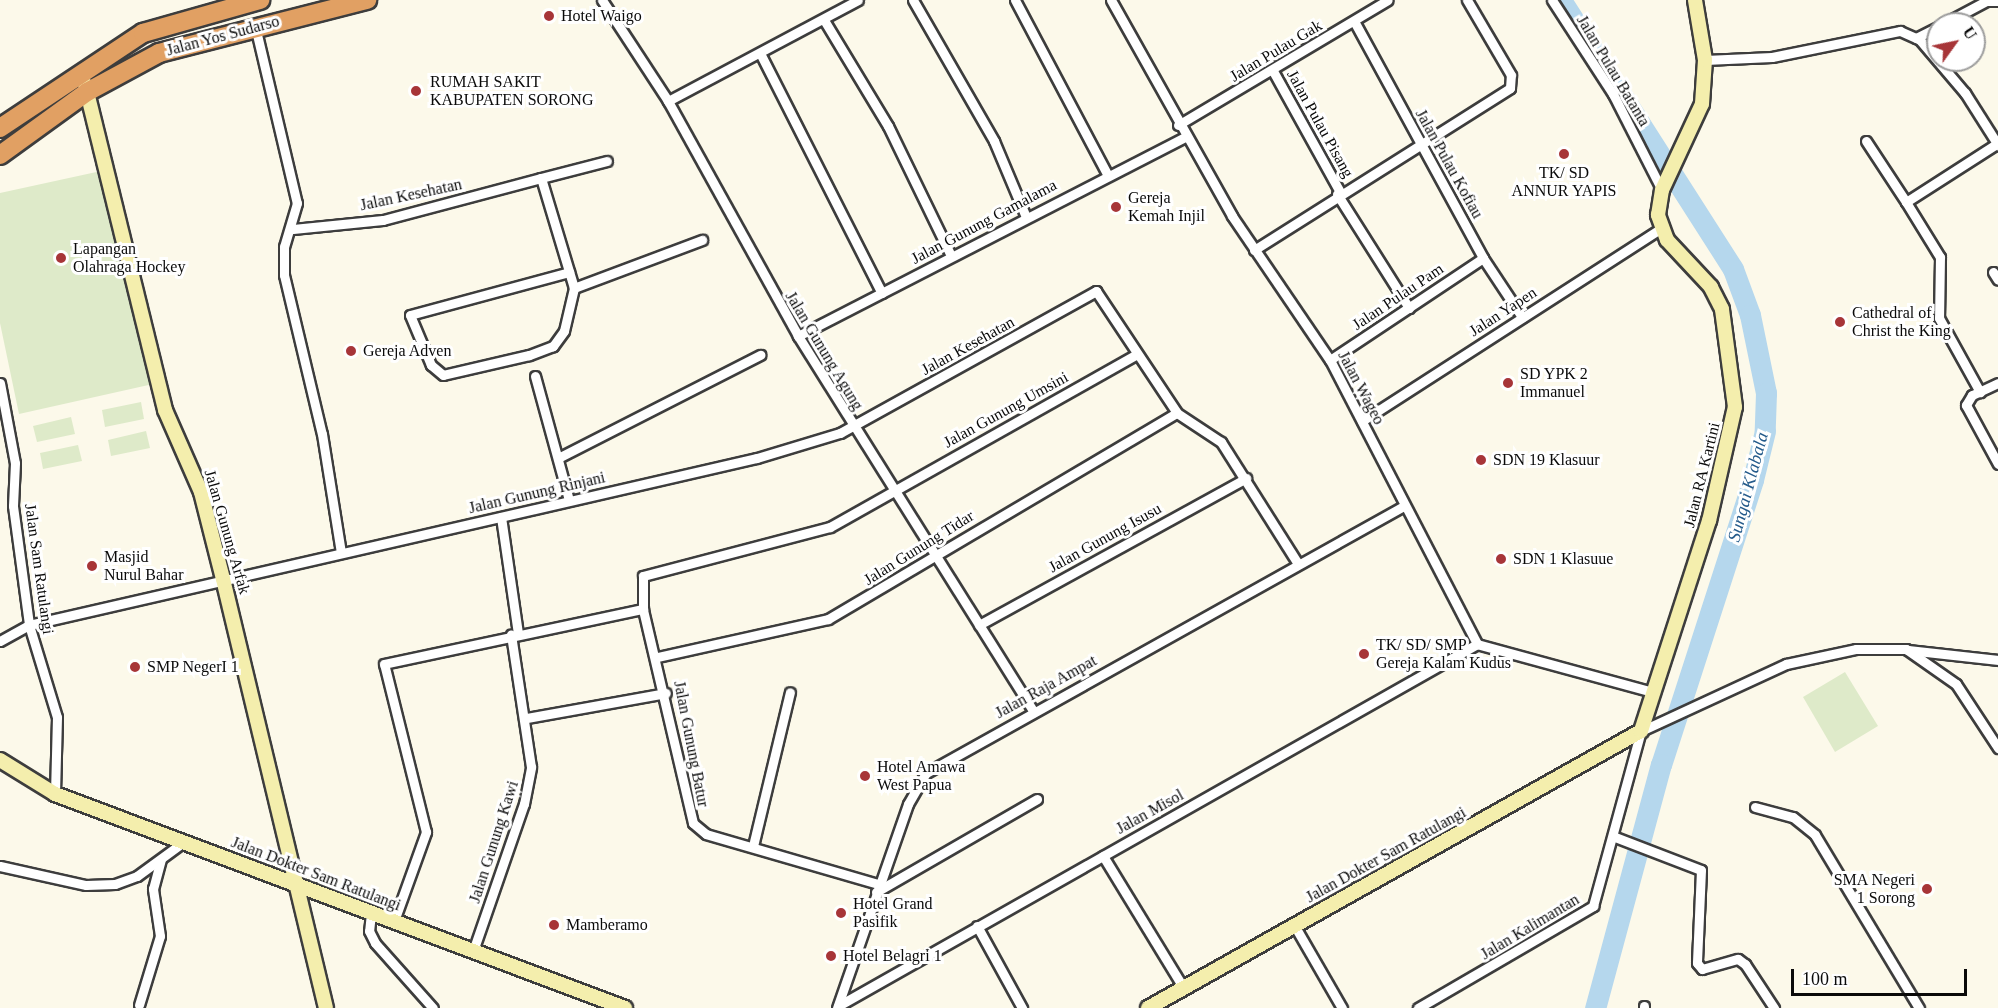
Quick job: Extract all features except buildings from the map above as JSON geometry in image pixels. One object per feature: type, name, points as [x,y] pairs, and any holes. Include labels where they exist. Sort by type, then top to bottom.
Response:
[{"type":"highway","name":"Jalan Yos Sudarso","points":[[0,128],[81,71],[143,33],[260,0]]},
{"type":"highway","name":"Jalan Yos Sudarso","points":[[0,155],[87,92],[159,53],[255,26],[367,0]]},
{"type":"street","name":"Jalan Gunung Agung","points":[[602,0],[668,101],[798,336],[1033,711]]},
{"type":"street","points":[[668,101],[761,55],[858,0]]},
{"type":"street","points":[[913,0],[994,141],[1026,218]]},
{"type":"street","points":[[1015,0],[1107,174]]},
{"type":"street","name":"Jalan Wageo","points":[[1111,0],[1185,137],[1254,250],[1329,360],[1362,421],[1402,507],[1477,644]]},
{"type":"street","points":[[1366,0],[1372,10]]},
{"type":"street","name":"Jalan Pulau Gak","points":[[1178,125],[1273,71],[1388,0]]},
{"type":"street","points":[[1254,250],[1338,193],[1513,85],[1467,0]]},
{"type":"street","name":"Jalan Pulau Batanta","points":[[1552,0],[1613,94],[1662,190]]},
{"type":"street","points":[[1660,230],[1662,190],[1677,155],[1698,119],[1705,60],[1695,0]]},
{"type":"street","points":[[1965,12],[1986,1],[1998,2]]},
{"type":"street","points":[[824,21],[888,126],[951,256]]},
{"type":"street","name":"Jalan Pulau Kofiau","points":[[1354,21],[1483,258],[1522,317]]},
{"type":"street","points":[[255,26],[297,203],[293,230],[284,247],[284,274],[322,434],[341,552]]},
{"type":"street","points":[[1705,60],[1772,57],[1900,31],[1916,38],[1965,93],[1998,144],[1906,202]]},
{"type":"street","points":[[1916,38],[1926,33]]},
{"type":"street","points":[[761,55],[882,293]]},
{"type":"street","name":"Jalan Gunung Arfak","points":[[81,71],[165,410],[201,492],[224,579],[326,1008]]},
{"type":"street","name":"Jalan Pulau Pisang","points":[[1273,71],[1338,193],[1409,308]]},
{"type":"street","name":"Jalan Gunung Gamalama","points":[[798,336],[1107,174],[1185,137]]},
{"type":"street","points":[[1866,141],[1940,257],[1939,318],[1980,392]]},
{"type":"street","name":"Jalan Kesehatan","points":[[293,230],[383,220],[607,161]]},
{"type":"street","points":[[537,180],[569,272],[574,288],[568,321],[553,345],[449,375],[431,365],[410,315],[569,272]]},
{"type":"street","name":"Jalan Yapen","points":[[1362,421],[1660,230]]},
{"type":"street","name":"Jalan RA Kartini","points":[[1641,731],[1709,521],[1735,407],[1722,309],[1712,287],[1660,230]]},
{"type":"street","points":[[574,288],[702,240]]},
{"type":"street","name":"Jalan Pulau Pam","points":[[1329,360],[1483,258]]},
{"type":"street","name":"Jalan Kesehatan","points":[[854,427],[1096,291],[1134,356]]},
{"type":"street","points":[[560,457],[760,355]]},
{"type":"street","points":[[1134,356],[1177,413],[1211,431],[1246,478],[1298,564]]},
{"type":"street","name":"Jalan Gunung Umsini","points":[[640,585],[651,571],[830,527],[893,489],[1134,356]]},
{"type":"street","points":[[535,376],[560,457],[569,500]]},
{"type":"street","points":[[1998,382],[1967,399],[1967,413],[1998,464]]},
{"type":"street","name":"Jalan Sam Ratulangi","points":[[0,383],[15,463],[13,506],[29,625],[57,717],[54,794]]},
{"type":"street","name":"Jalan Gunung Tidar","points":[[658,657],[828,619],[933,554],[1177,413]]},
{"type":"street","name":"Jalan Gunung Rinjani","points":[[0,641],[29,625],[757,458],[854,427]]},
{"type":"street","name":"Jalan Gunung Isusu","points":[[979,625],[1246,478]]},
{"type":"street","name":"Jalan Raja Ampat","points":[[837,1007],[908,804],[926,774],[1033,711],[1402,507]]},
{"type":"street","name":"Jalan Gunung Kawi","points":[[473,951],[528,788],[527,718],[514,633],[501,517]]},
{"type":"street","name":"Jalan Gunung Batur","points":[[640,585],[643,609],[658,657],[693,823],[706,834],[753,846],[877,888]]},
{"type":"street","points":[[394,921],[426,832],[384,664],[514,633],[643,609]]},
{"type":"street","points":[[1477,644],[1652,692]]},
{"type":"street","name":"Jalan Misol","points":[[837,1007],[1477,644]]},
{"type":"street","points":[[1641,731],[1786,664],[1856,649],[1906,650],[1998,660]]},
{"type":"street","points":[[1906,650],[1956,684],[1998,748]]},
{"type":"street","points":[[753,846],[790,692]]},
{"type":"street","points":[[527,718],[666,693]]},
{"type":"street","name":"Jalan Dokter Sam Ratulangi","points":[[1148,1008],[1641,731]]},
{"type":"street","name":"Jalan Kalimantan","points":[[1418,1008],[1586,914],[1615,837],[1641,731]]},
{"type":"street","name":"Jalan Dokter Sam Ratulangi","points":[[0,760],[54,794],[185,841],[625,1008]]},
{"type":"street","points":[[877,888],[1037,799]]},
{"type":"street","points":[[1755,807],[1793,817],[1815,835],[1919,1008]]},
{"type":"street","points":[[1615,837],[1701,870],[1699,966],[1738,959],[1755,973],[1774,1008]]},
{"type":"street","points":[[0,866],[105,884],[137,876],[185,841]]},
{"type":"street","points":[[1103,856],[1183,987]]},
{"type":"street","points":[[139,1005],[160,936],[153,889],[161,860]]},
{"type":"street","points":[[371,913],[369,931],[375,943],[433,1008]]},
{"type":"street","points":[[1294,925],[1342,1008]]},
{"type":"street","points":[[977,926],[1022,1008]]},
{"type":"green space","name":"Lapangan Olahraga Hockey","points":[[101,171],[153,384],[19,414],[0,323],[0,193]]},
{"type":"green space","points":[[141,402],[144,419],[105,427],[102,410]]},
{"type":"green space","points":[[71,417],[75,434],[37,442],[33,426]]},
{"type":"green space","points":[[146,431],[150,448],[111,456],[108,440]]},
{"type":"green space","points":[[78,445],[82,461],[43,469],[40,453]]},
{"type":"green space","points":[[1845,672],[1878,726],[1835,752],[1803,697]]},
{"type":"waterway","name":"Sungai Klabala","points":[[1561,0],[1733,269],[1750,315],[1766,393],[1765,431],[1753,480],[1661,764],[1595,1008]]},
{"type":"place","name":"Hotel Waigo","points":[[549,16]]},
{"type":"place","name":"RUMAH SAKIT KABUPATEN SORONG","points":[[416,91]]},
{"type":"place","name":"TK/ SD ANNUR YAPIS","points":[[1564,154]]},
{"type":"place","name":"Gereja Kemah Injil","points":[[1116,207]]},
{"type":"place","name":"Lapangan Olahraga Hockey","points":[[61,258]]},
{"type":"place","name":"Cathedral of Christ the King","points":[[1840,322]]},
{"type":"place","name":"Gereja Adven","points":[[351,351]]},
{"type":"place","name":"SD YPK 2 Immanuel","points":[[1508,383]]},
{"type":"place","name":"SDN 19 Klasuur","points":[[1481,460]]},
{"type":"place","name":"SDN 1 Klasuue","points":[[1501,559]]},
{"type":"place","name":"Masjid Nurul Bahar","points":[[92,566]]},
{"type":"place","name":"TK/ SD/ SMP Gereja Kalam Kudus","points":[[1364,654]]},
{"type":"place","name":"SMP NegerI 1","points":[[135,667]]},
{"type":"place","name":"Hotel Amawa West Papua","points":[[865,776]]},
{"type":"place","name":"SMA Negeri 1 Sorong","points":[[1927,889]]},
{"type":"place","name":"Hotel Grand Pasifik","points":[[841,913]]},
{"type":"place","name":"Mamberamo","points":[[554,925]]},
{"type":"place","name":"Hotel Belagri 1","points":[[831,956]]}]
